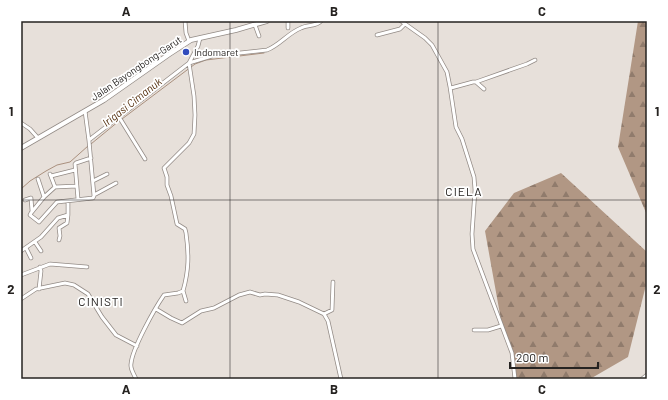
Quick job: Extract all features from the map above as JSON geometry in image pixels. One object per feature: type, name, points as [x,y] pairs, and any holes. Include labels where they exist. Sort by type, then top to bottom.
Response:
[{"type":"main road","name":"Jalan Bayongbong-Garut","points":[[21,148],[104,100],[189,41],[268,21]]},
{"type":"street","points":[[185,21],[186,33],[189,41]]},
{"type":"street","points":[[288,21],[288,28]]},
{"type":"street","points":[[89,140],[189,65],[212,56],[224,56],[267,50],[275,47],[294,31],[305,26],[317,25],[321,21]]},
{"type":"street","points":[[401,21],[420,34],[432,45],[443,64],[451,88],[456,127],[462,139],[474,177],[472,234],[473,249],[512,353],[516,379]]},
{"type":"street","points":[[377,35],[400,29],[405,24]]},
{"type":"street","points":[[255,25],[259,36]]},
{"type":"street","points":[[186,301],[183,291],[189,263],[186,232],[185,229],[177,224],[164,168],[189,143],[194,134],[194,96],[189,65],[200,38]]},
{"type":"street","points":[[451,88],[470,82],[476,82],[536,60]]},
{"type":"street","points":[[476,82],[484,89]]},
{"type":"street","points":[[85,111],[94,195]]},
{"type":"street","points":[[120,118],[145,158]]},
{"type":"street","points":[[21,123],[30,129],[38,138]]},
{"type":"street","points":[[78,199],[75,170],[76,163],[90,158]]},
{"type":"street","points":[[55,188],[51,175],[75,170]]},
{"type":"street","points":[[93,181],[107,174]]},
{"type":"street","points":[[38,179],[44,196]]},
{"type":"street","points":[[25,200],[31,198],[32,211],[30,215],[39,222],[56,203],[93,198],[94,195],[116,184]]},
{"type":"street","points":[[32,211],[44,196],[55,188],[77,186]]},
{"type":"street","points":[[59,240],[59,228],[66,223],[68,215],[68,201]]},
{"type":"street","points":[[21,251],[35,242],[58,218],[68,215]]},
{"type":"street","points":[[35,242],[41,251]]},
{"type":"street","points":[[26,248],[31,258]]},
{"type":"street","points":[[21,275],[52,264],[87,267]]},
{"type":"street","points":[[39,288],[40,267]]},
{"type":"street","points":[[324,314],[332,310],[333,282]]},
{"type":"street","points":[[21,299],[33,290],[65,283],[80,288],[88,294],[116,335],[137,346]]},
{"type":"street","points":[[136,379],[131,363],[142,333],[164,295],[178,294],[183,291]]},
{"type":"street","points":[[156,309],[182,323],[201,311],[214,308],[239,295],[250,292],[260,295],[278,295],[299,302],[324,314],[328,321],[341,379]]},
{"type":"street","points":[[474,330],[488,330],[501,326]]},
{"type":"street","points":[[642,379],[647,375]]},
{"type":"green space","points":[[638,21],[647,21],[647,215],[618,147]]},
{"type":"green space","points":[[561,173],[647,252],[647,281],[628,357],[590,379],[515,379],[511,348],[501,320],[485,231],[514,193]]},
{"type":"waterway","name":"Irigasi Cimanuk","points":[[122,119],[195,64],[206,60],[264,53]]},
{"type":"waterway","name":"Irigasi Cimanuk","points":[[91,144],[119,121]]},
{"type":"waterway","name":"Irigasi Cimanuk","points":[[21,189],[30,181],[46,171],[57,165],[70,162],[88,146]]},
{"type":"place","name":"Indomaret","points":[[186,52]]},
{"type":"district","name":"CIELA","points":[[464,192]]},
{"type":"district","name":"CINISTI","points":[[101,302]]}]
